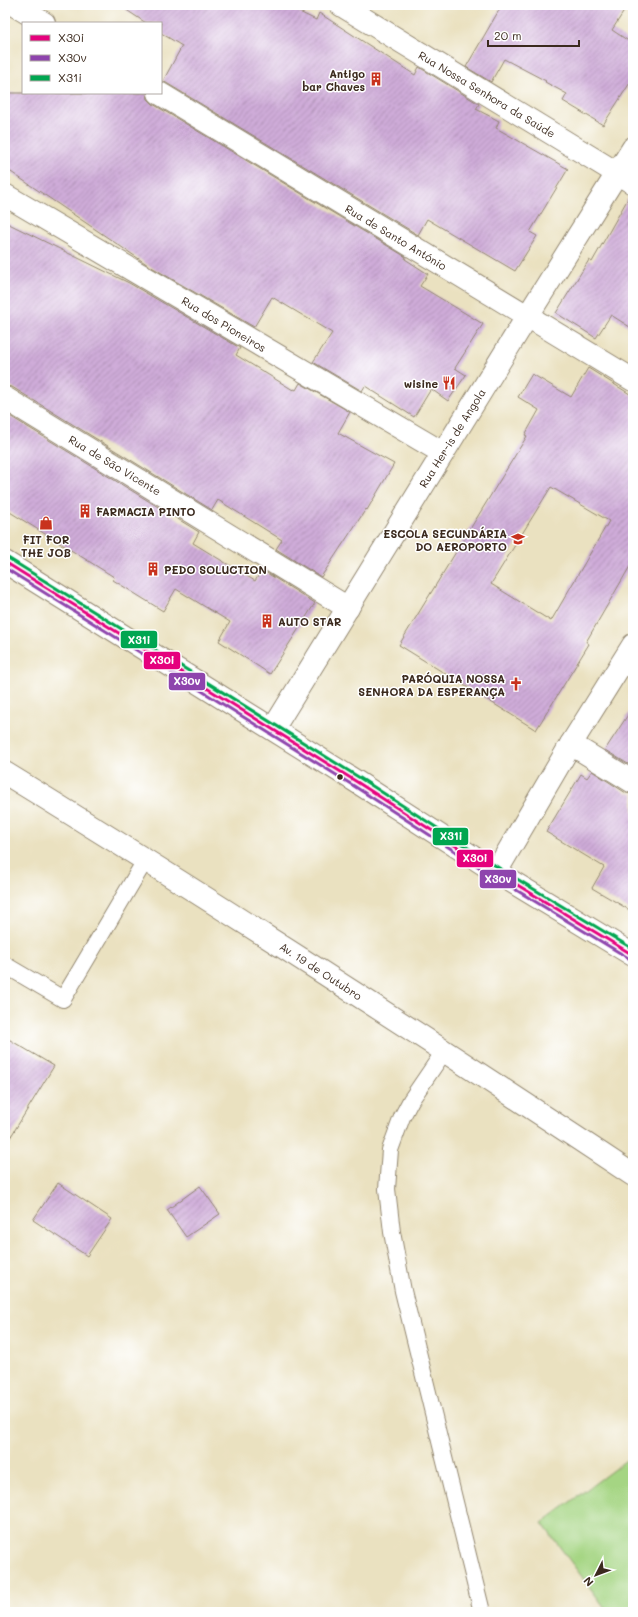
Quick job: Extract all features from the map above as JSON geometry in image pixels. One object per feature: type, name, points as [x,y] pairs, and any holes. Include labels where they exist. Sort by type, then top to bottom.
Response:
[{"type":"street","points":[[14,5],[42,22]]},
{"type":"street","name":"Rua Nossa Senhora da Saúde","points":[[341,5],[625,178]]},
{"type":"street","name":"Rua de Santo António","points":[[161,94],[633,380]]},
{"type":"street","name":"Rua Her-is de Angola","points":[[272,729],[527,317],[625,178],[633,148]]},
{"type":"street","name":"Rua dos Pioneiros","points":[[5,196],[442,453]]},
{"type":"street","name":"Rua de São Vicente","points":[[5,398],[348,608]]},
{"type":"street","points":[[5,562],[272,729],[496,872],[633,955]]},
{"type":"street","points":[[496,872],[570,744],[633,645]]},
{"type":"street","points":[[570,744],[633,782]]},
{"type":"street","name":"Av. 19 de Outubro","points":[[5,773],[146,859],[445,1050],[633,1175]]},
{"type":"lane","points":[[5,964],[63,999],[146,859]]},
{"type":"lane","points":[[445,1050],[411,1100],[397,1128],[390,1150],[387,1190],[392,1232],[403,1291],[482,1612]]},
{"type":"green space","points":[[633,1455],[633,1612],[608,1612],[542,1523]]},
{"type":"building","points":[[119,5],[285,5],[316,20],[319,13],[415,75],[419,67],[479,104],[476,109],[499,121],[496,128],[568,169],[530,232],[537,236],[515,271],[427,219],[418,235],[163,81],[182,46],[162,34],[162,22],[144,22]]},
{"type":"building","points":[[502,5],[628,5],[612,30],[633,44],[633,78],[603,125],[563,101],[567,94],[504,59],[491,82],[466,67]]},
{"type":"building","points":[[5,93],[147,94],[148,99],[153,104],[406,257],[405,259],[428,274],[420,286],[483,324],[455,368],[466,375],[448,401],[431,389],[414,417],[365,386],[362,391],[313,362],[332,333],[272,297],[254,327],[148,265],[5,168]]},
{"type":"building","points":[[630,195],[633,195],[633,329],[611,315],[596,338],[556,313],[589,260],[592,262]]},
{"type":"building","points":[[5,222],[129,283],[240,348],[236,355],[293,390],[296,390],[300,383],[350,412],[338,433],[394,464],[367,510],[366,509],[321,577],[276,549],[282,540],[218,500],[212,510],[12,387],[5,386]]},
{"type":"building","points":[[588,368],[633,396],[633,561],[586,642],[589,644],[536,730],[399,645],[527,436],[525,435],[539,410],[518,397],[532,374],[571,397]],"holes":[[[551,487],[609,521],[551,621],[491,584]]]},
{"type":"building","points":[[5,413],[199,532],[193,543],[255,581],[262,570],[315,603],[270,674],[219,641],[230,622],[176,589],[163,611],[113,580],[114,577],[5,509]]},
{"type":"building","points":[[633,707],[633,767],[605,750]]},
{"type":"building","points":[[592,771],[626,793],[633,794],[633,912],[592,888],[604,867],[546,832],[581,774],[587,778]]},
{"type":"building","points":[[5,1037],[54,1066],[5,1146]]},
{"type":"building","points":[[58,1183],[112,1219],[87,1256],[33,1220]]},
{"type":"building","points":[[200,1186],[220,1214],[186,1237],[167,1210]]},
{"type":"transit line","name":"X31i","points":[[8,558],[360,778],[499,868],[633,949]]},
{"type":"transit line","name":"X30i","points":[[5,562],[357,782],[496,872],[633,955]]},
{"type":"transit line","name":"X30v","points":[[5,568],[354,786],[493,876],[630,959]]},
{"type":"place","name":"Antigo bar Chaves","points":[[376,79]]},
{"type":"place","name":"wisine","points":[[449,383]]},
{"type":"place","name":"FARMACIA PINTO","points":[[85,511]]},
{"type":"place","name":"FIT FOR THE JOB","points":[[46,523]]},
{"type":"place","name":"ESCOLA SECUNDÁRIA DO AEROPORTO","points":[[518,539]]},
{"type":"place","name":"PEDO SOLUCTION","points":[[153,569]]},
{"type":"place","name":"AUTO STAR","points":[[267,621]]},
{"type":"place","name":"PARÓQUIA NOSSA SENHORA DA ESPERANÇA","points":[[516,684]]}]
